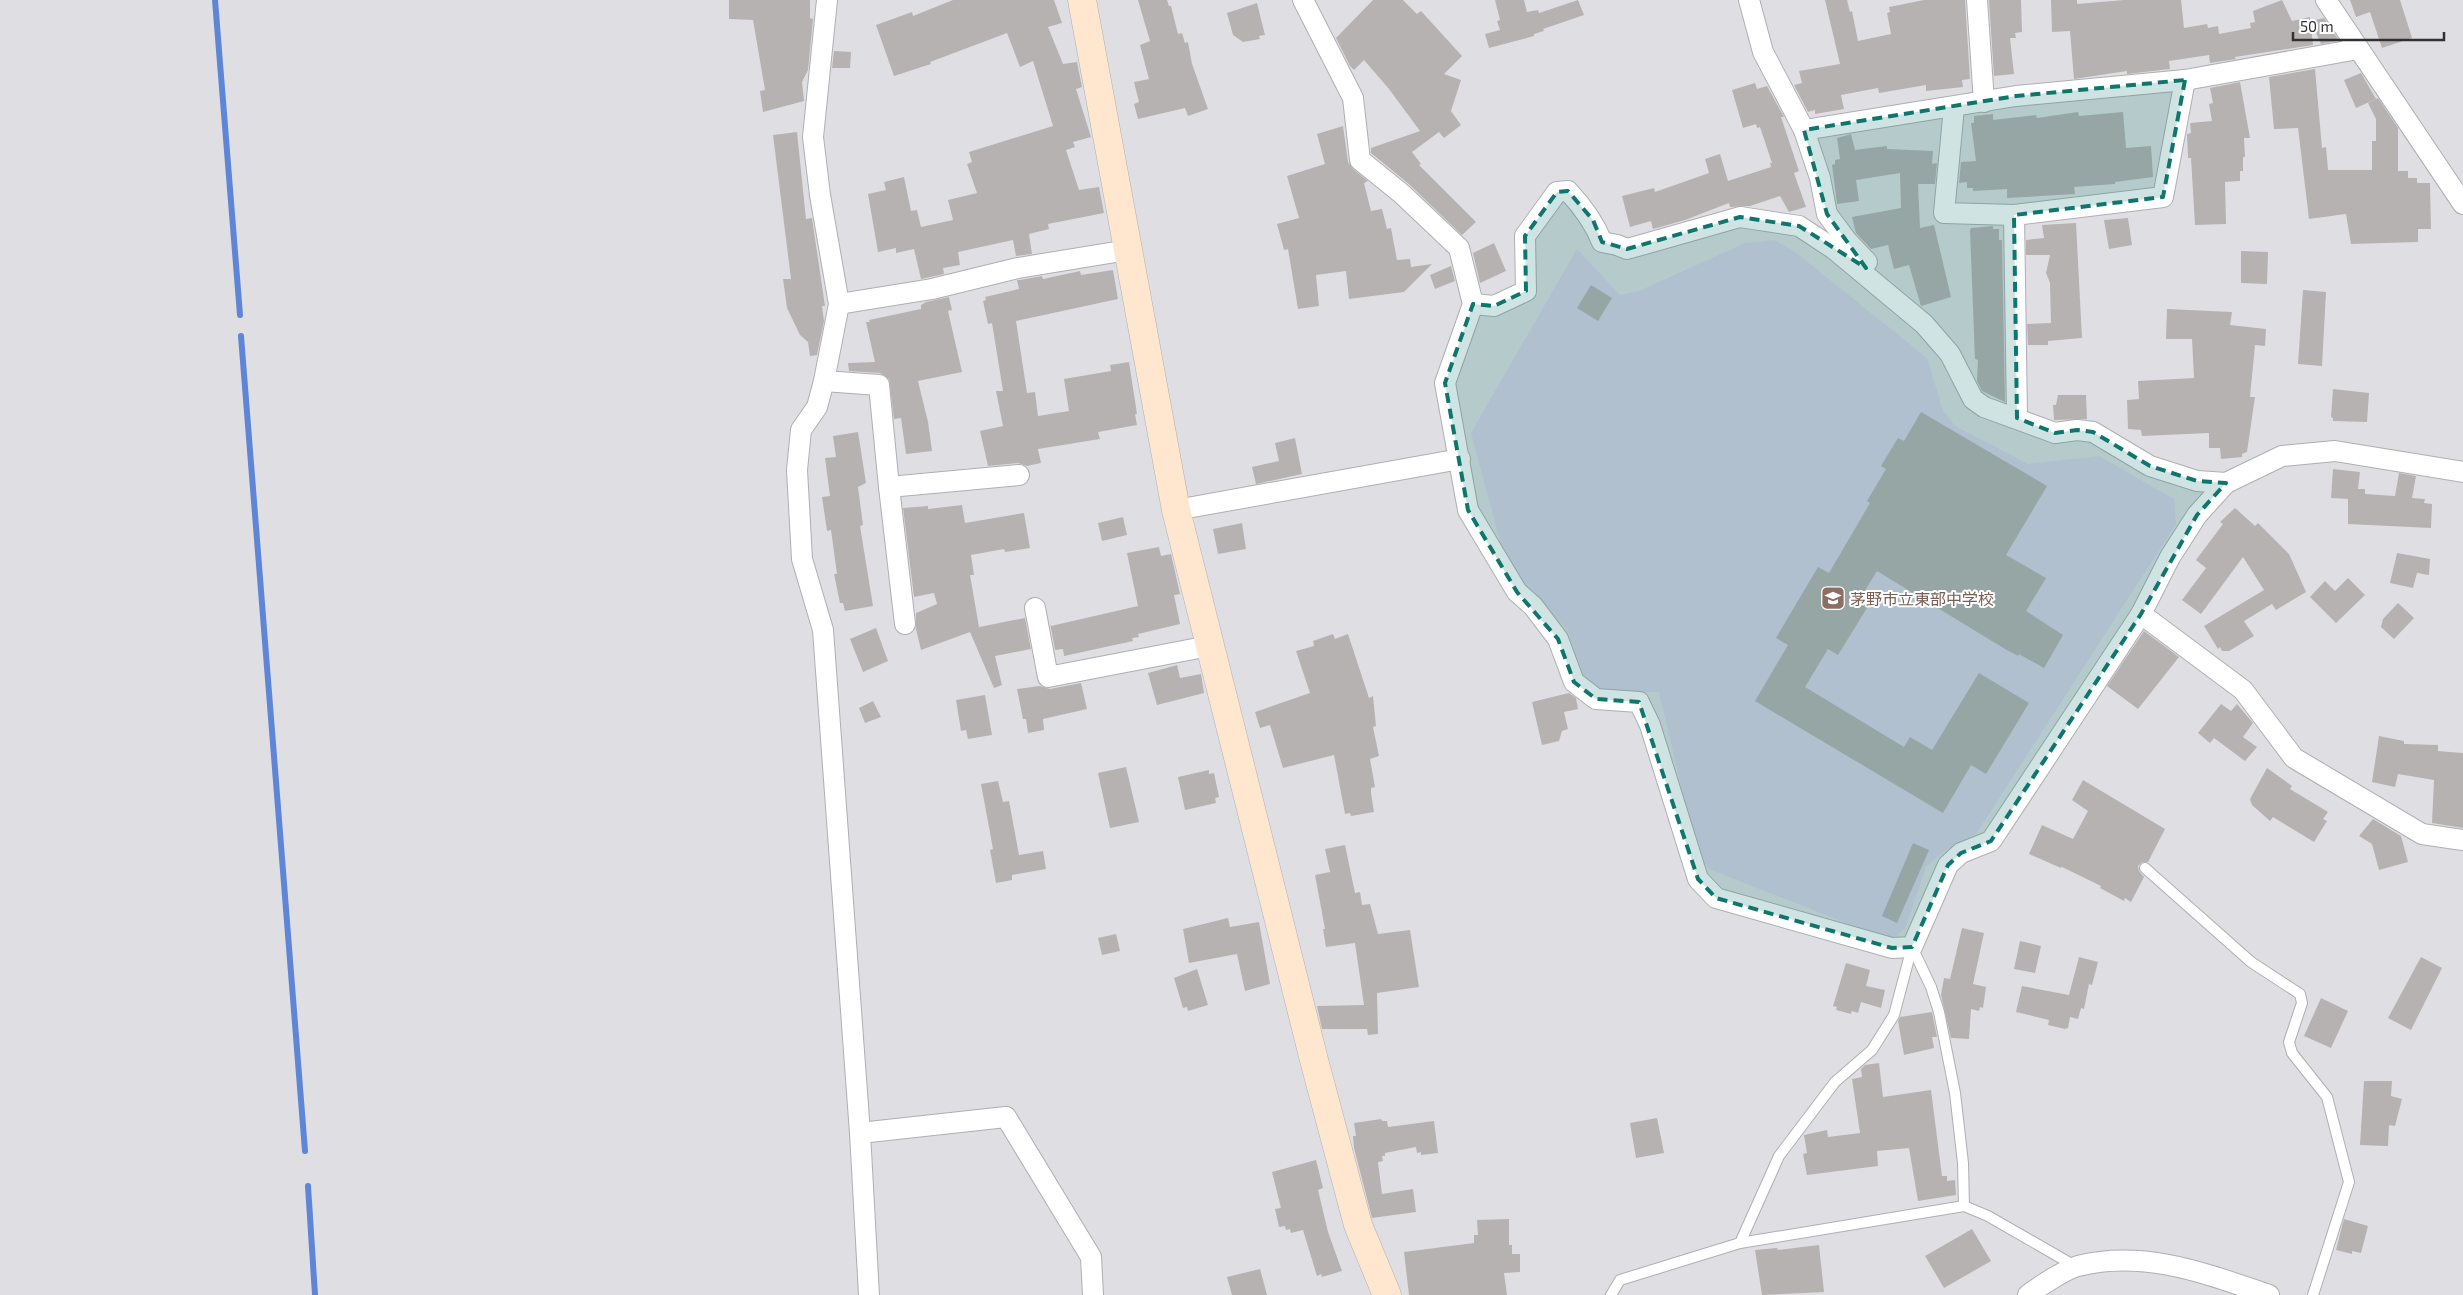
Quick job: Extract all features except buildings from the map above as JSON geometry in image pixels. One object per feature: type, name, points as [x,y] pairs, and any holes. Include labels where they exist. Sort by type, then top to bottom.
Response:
[{"type":"street","points":[[827,0],[814,137],[820,195],[839,304],[817,407],[801,430],[796,470],[802,559],[823,630],[860,1133],[869,1295]]},
{"type":"street","points":[[1082,0],[1176,510],[1209,646],[1358,1225],[1387,1295]]},
{"type":"street","points":[[1303,0],[1353,98],[1360,160],[1402,194],[1459,248],[1473,304],[1465,332],[1445,383],[1468,510],[1517,592],[1533,606],[1558,638],[1574,682],[1596,699],[1640,702],[1650,725],[1698,878],[1716,898],[1892,948],[1912,947],[1948,865],[1962,853],[1991,841],[2141,614],[2170,557],[2197,515],[2226,483],[2282,456],[2335,451],[2463,472]]},
{"type":"street","points":[[1749,0],[1763,52],[1804,130],[1820,178],[1827,214],[1847,241],[1887,282],[1886,293]]},
{"type":"street","points":[[1977,0],[1984,102]]},
{"type":"street","points":[[2326,0],[2463,204]]},
{"type":"street","points":[[1804,130],[2034,94],[2185,80],[2358,50]]},
{"type":"street","points":[[1954,107],[1944,213],[2014,215],[2163,197],[2185,80]]},
{"type":"street","points":[[1473,304],[1494,306],[1526,291],[1525,236],[1557,192],[1568,190],[1593,220],[1602,242],[1617,244],[1627,249],[1642,247],[1740,217],[1799,226],[1834,250],[1924,324],[1950,354],[1973,400],[1984,407],[2017,418],[2054,434],[2077,430],[2093,432],[2150,466],[2197,481],[2226,483]]},
{"type":"street","points":[[2014,215],[2017,418]]},
{"type":"street","points":[[839,304],[932,289],[1018,268],[1128,250]]},
{"type":"street","points":[[824,381],[879,386],[905,624]]},
{"type":"street","points":[[1176,510],[1460,459]]},
{"type":"street","points":[[889,487],[1019,475]]},
{"type":"street","points":[[1035,608],[1048,677],[1209,646]]},
{"type":"street","points":[[2141,614],[2243,690],[2294,758],[2422,834],[2463,840]]},
{"type":"street","points":[[860,1133],[1006,1117],[1090,1257],[1092,1295]]},
{"type":"street","points":[[2028,1295],[2076,1267],[2121,1260],[2146,1260],[2198,1271],[2269,1295]]},
{"type":"lane","points":[[2145,868],[2251,962],[2300,994],[2302,1004],[2289,1042],[2292,1053],[2327,1097],[2349,1182],[2313,1295]]},
{"type":"lane","points":[[1912,947],[1931,987],[1939,1012],[1955,1093],[1963,1163],[1964,1206]]},
{"type":"lane","points":[[1740,1243],[1779,1156],[1835,1082],[1872,1050],[1894,1015],[1912,947]]},
{"type":"lane","points":[[1611,1295],[1620,1280],[1740,1243],[1964,1206],[1988,1216],[2076,1267]]},
{"type":"highlighted area","points":[[2185,80],[2163,197],[2014,215],[2017,418],[2055,433],[2077,430],[2093,432],[2150,466],[2197,481],[2226,483],[2197,515],[2141,614],[1991,841],[1961,853],[1948,865],[1912,947],[1892,948],[1716,898],[1698,879],[1639,702],[1596,699],[1574,682],[1558,639],[1517,592],[1468,510],[1445,383],[1473,304],[1494,306],[1526,291],[1525,236],[1557,192],[1568,191],[1578,201],[1593,220],[1602,242],[1627,249],[1740,217],[1799,226],[1866,268],[1827,214],[1804,130],[2016,96]]},
{"type":"shaded area","name":"茅野市立東部中学校","points":[[1774,240],[1795,252],[1927,358],[1943,411],[1955,426],[2028,464],[2099,456],[2174,499],[2176,524],[1976,834],[1941,853],[1926,867],[1905,928],[1895,937],[1879,936],[1709,869],[1696,850],[1659,692],[1599,693],[1583,678],[1567,629],[1507,567],[1471,433],[1577,249],[1620,295],[1639,291],[1745,243]]},
{"type":"waterway","points":[[215,0],[240,315]]},
{"type":"waterway","points":[[241,336],[305,1151]]},
{"type":"waterway","points":[[308,1186],[315,1295]]},
{"type":"place","name":"茅野市立東部中学校","points":[[1833,598]]}]
